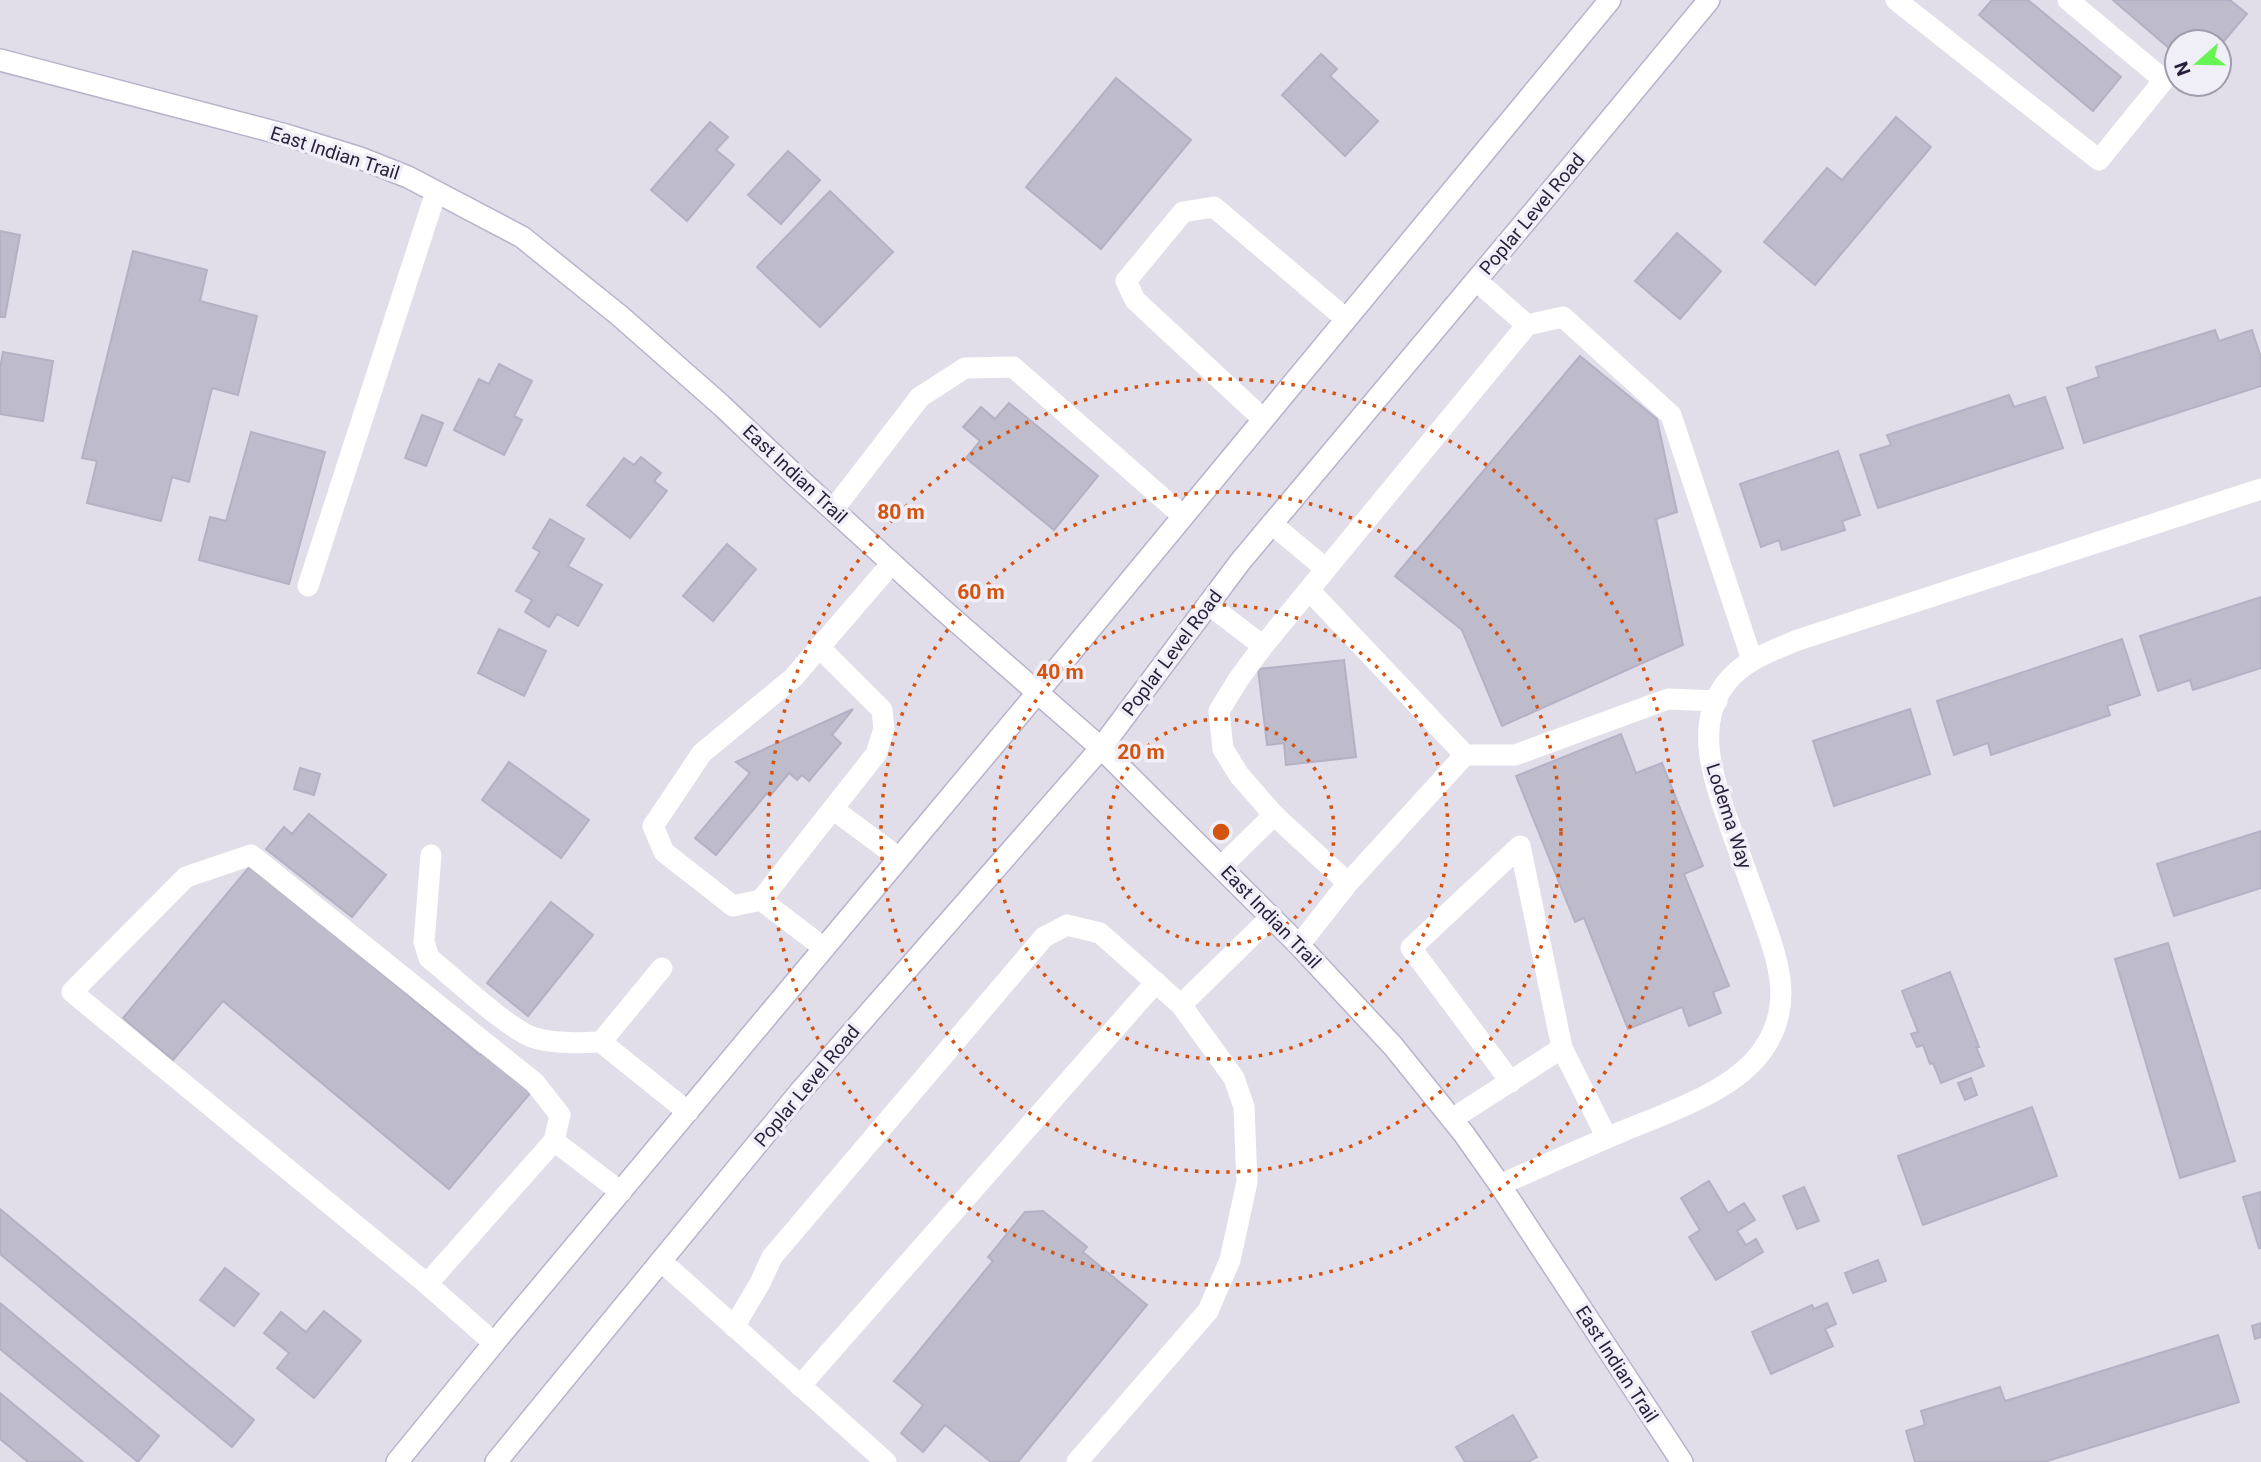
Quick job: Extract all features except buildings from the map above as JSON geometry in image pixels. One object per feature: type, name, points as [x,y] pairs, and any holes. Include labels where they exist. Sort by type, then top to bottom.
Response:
[{"type":"main road","points":[[397,1462],[1610,0]]},
{"type":"main road","name":"Poplar Level Road","points":[[496,1462],[799,1093],[1101,748],[1208,604],[1272,524],[1709,0]]},
{"type":"main road","points":[[1896,0],[2099,160],[2164,80],[2068,0]]},
{"type":"main road","name":"East Indian Trail","points":[[0,60],[286,135],[360,158],[408,177],[522,237],[620,316],[891,563],[1101,748],[1299,945],[1392,1046],[1452,1119],[1500,1185],[1682,1462]]},
{"type":"main road","points":[[308,586],[436,192]]},
{"type":"main road","points":[[1263,419],[1135,300],[1126,281],[1174,222],[1183,212],[1214,207],[1346,319]]},
{"type":"main road","points":[[1477,281],[1527,325]]},
{"type":"main road","points":[[1348,883],[1274,815],[1239,775],[1223,749],[1219,711],[1263,646],[1527,325],[1563,317],[1671,415],[1752,660]]},
{"type":"main road","points":[[833,510],[920,397],[965,368],[1013,367],[1183,516]]},
{"type":"main road","name":"Lodema Way","points":[[1500,1185],[1689,1103],[1738,1077],[1762,1051],[1777,1023],[1782,999],[1778,960],[1716,787],[1709,750],[1709,725],[1727,681],[1752,660],[1798,640],[2261,489]]},
{"type":"main road","points":[[1272,524],[1326,569]]},
{"type":"main road","points":[[819,647],[882,710],[884,729],[876,754],[761,900],[733,906],[664,852],[653,825],[702,753],[793,678],[819,647],[891,563]]},
{"type":"main road","points":[[1309,590],[1465,755],[1515,755],[1668,699],[1717,701]]},
{"type":"main road","points":[[1208,604],[1263,646]]},
{"type":"main road","points":[[1299,945],[1348,883],[1465,755]]},
{"type":"main road","points":[[833,809],[899,858]]},
{"type":"main road","points":[[1222,866],[1274,815]]},
{"type":"main road","points":[[1511,1082],[1411,948],[1520,846],[1562,1048],[1607,1138]]},
{"type":"main road","points":[[427,1284],[554,1141],[560,1115],[536,1083],[251,855],[186,877],[72,992],[427,1284],[494,1343]]},
{"type":"main road","points":[[431,855],[424,942],[429,958],[508,1023],[532,1038],[565,1044],[601,1042],[688,1112]]},
{"type":"main road","points":[[761,900],[824,948]]},
{"type":"main road","points":[[1181,1005],[1272,916]]},
{"type":"main road","points":[[734,1327],[772,1257],[1044,937],[1067,925],[1100,933],[1181,1005],[1234,1078],[1244,1107],[1247,1182],[1230,1260],[1208,1311],[1077,1462]]},
{"type":"main road","points":[[601,1042],[662,968]]},
{"type":"main road","points":[[800,1386],[1156,982]]},
{"type":"main road","points":[[1452,1119],[1562,1048]]},
{"type":"main road","points":[[554,1141],[621,1192]]},
{"type":"main road","points":[[661,1261],[886,1462]]}]
